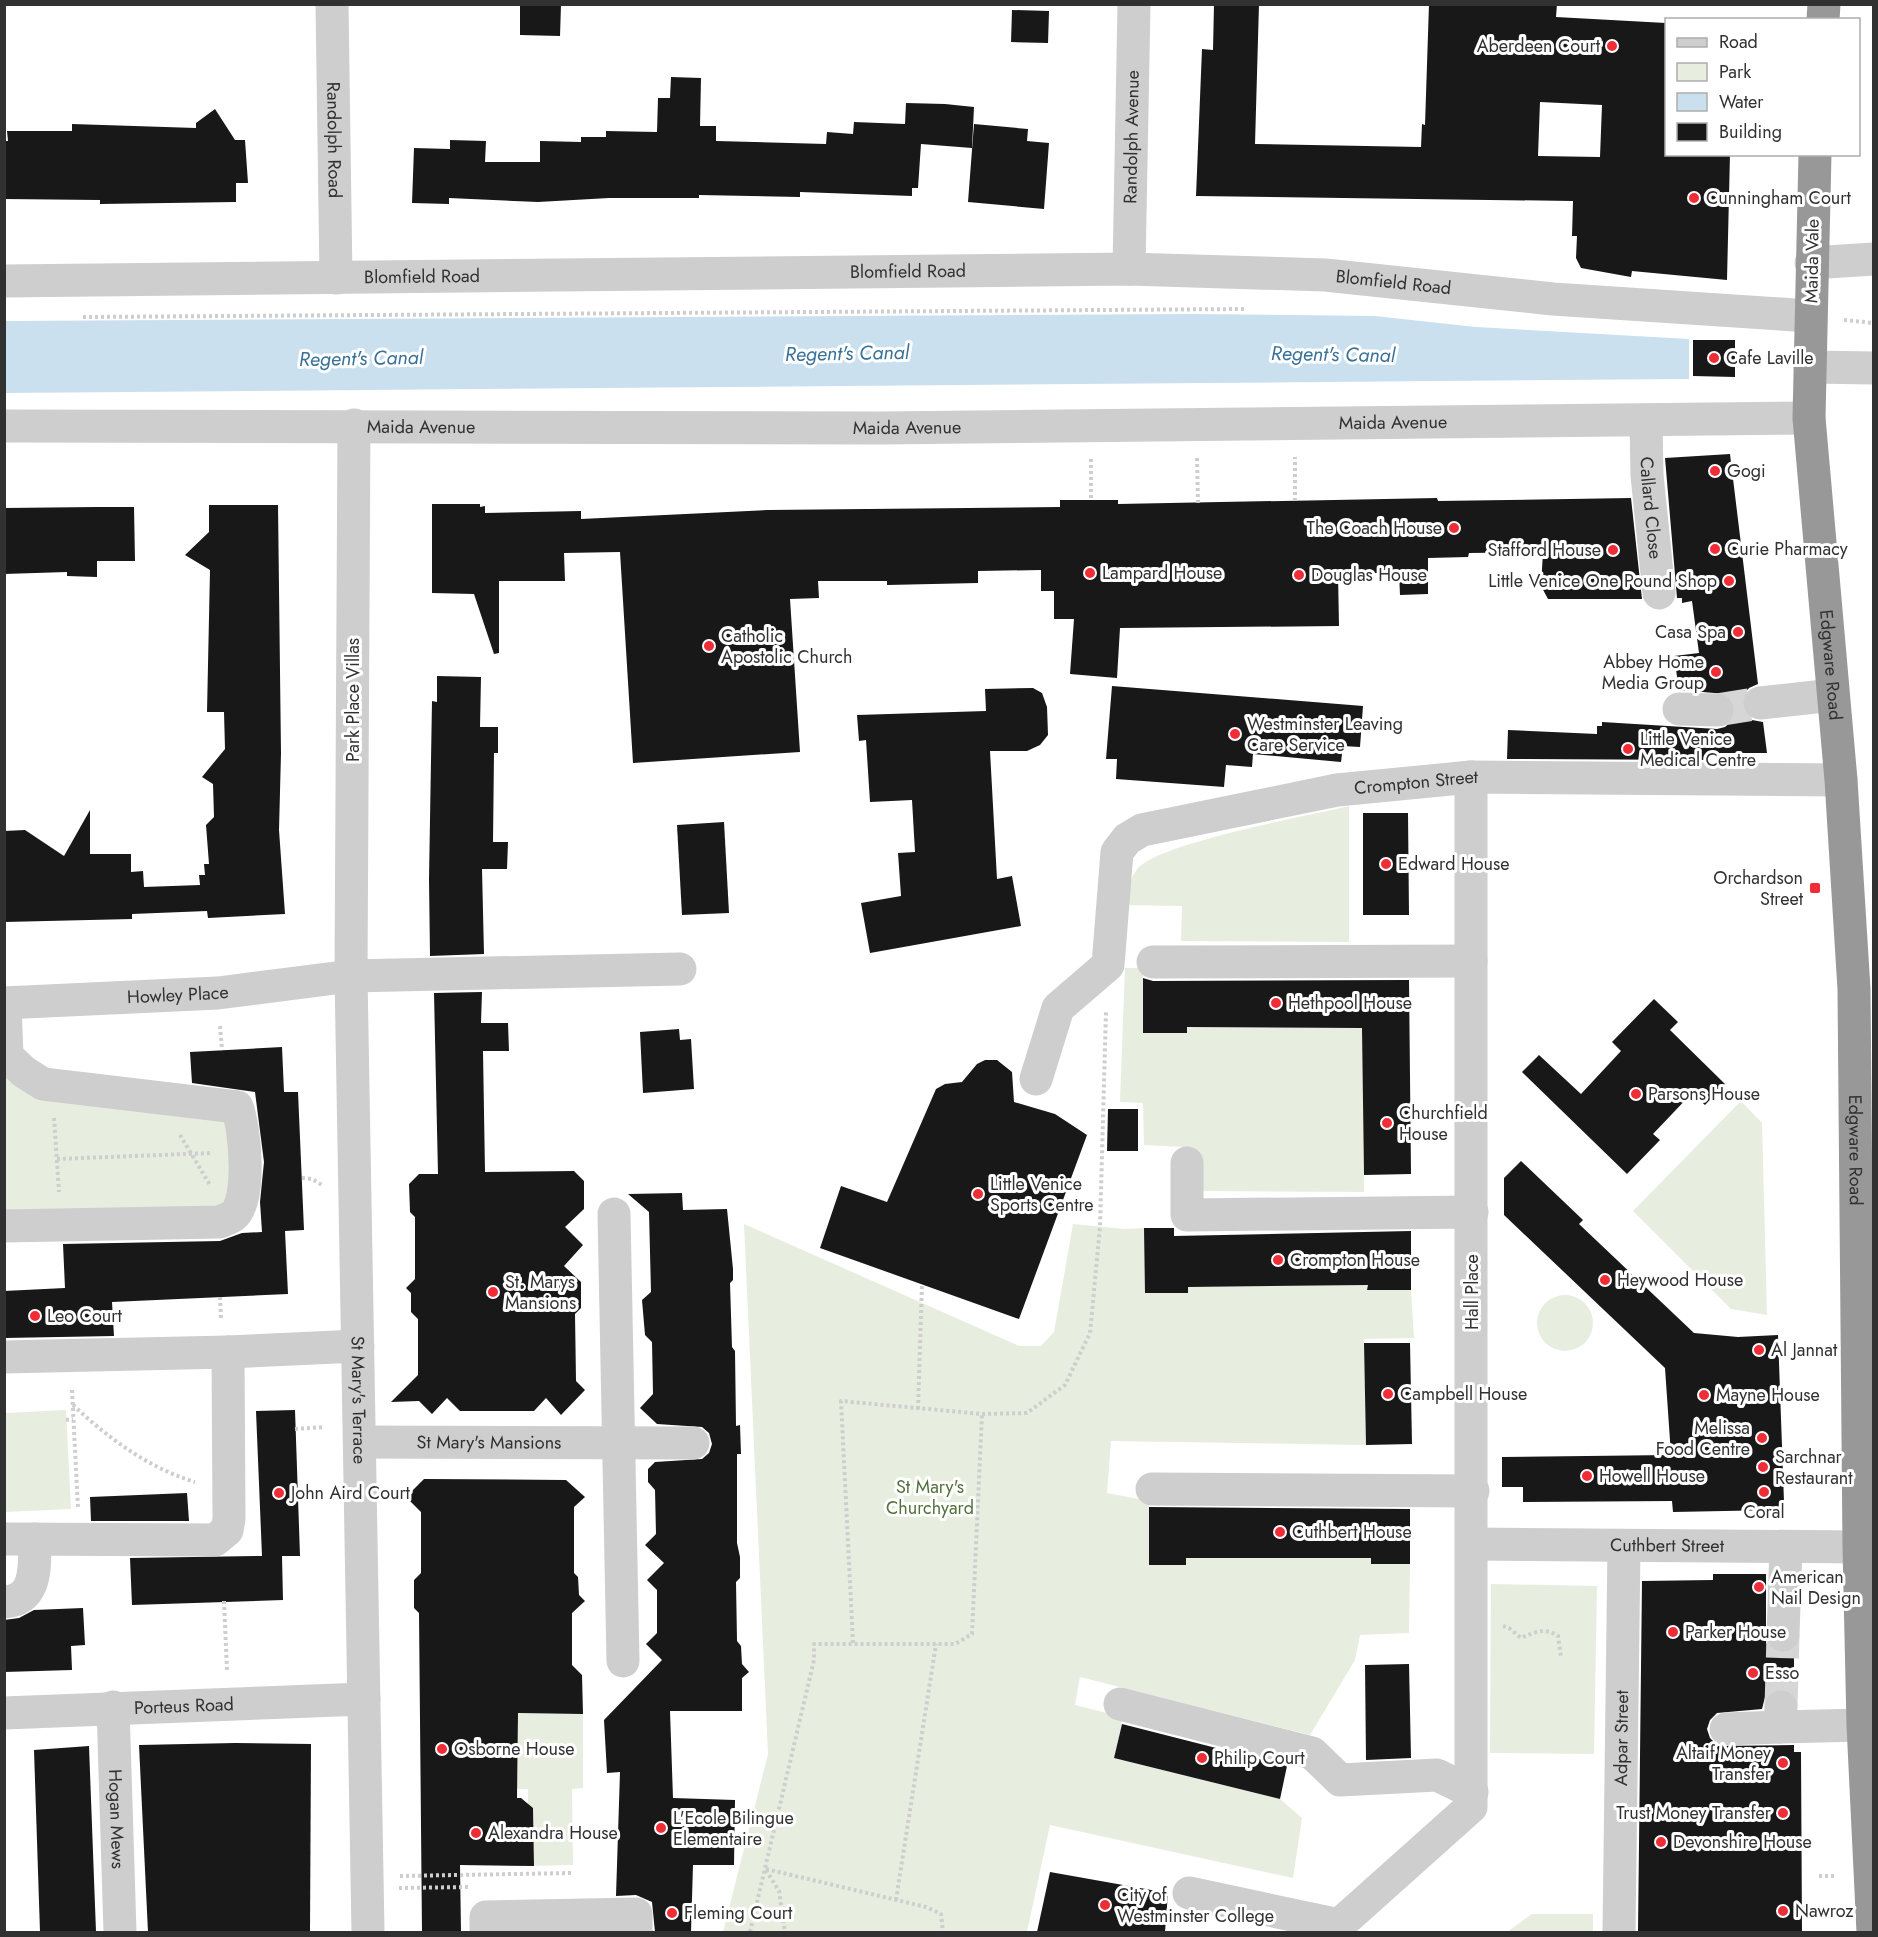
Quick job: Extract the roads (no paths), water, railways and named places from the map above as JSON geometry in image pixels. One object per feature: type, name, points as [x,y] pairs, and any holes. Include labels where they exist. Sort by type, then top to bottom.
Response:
[{"type":"highway","name":"Maida Vale","points":[[1810,367],[1815,156]]},
{"type":"highway","name":"Edgware Road","points":[[1810,367],[1809,418],[1841,780],[1854,989],[1864,1044],[1866,1380],[1859,1547],[1863,1725],[1873,1925]]},
{"type":"street","name":"Randolph Road","points":[[332,4],[336,278]]},
{"type":"street","name":"Randolph Avenue","points":[[1129,269],[1134,4]]},
{"type":"street","points":[[1811,263],[1874,259]]},
{"type":"street","name":"Blomfield Road","points":[[4,281],[1129,269],[1324,275],[1553,299],[1810,316]]},
{"type":"street","points":[[1810,367],[1874,368]]},
{"type":"street","name":"Maida Avenue","points":[[4,426],[354,425],[557,428],[1809,418]]},
{"type":"street","name":"Callard Close","points":[[1646,421],[1647,475],[1659,593]]},
{"type":"street","name":"Park Place Villas","points":[[351,976],[354,425]]},
{"type":"street","points":[[1760,703],[1833,695]]},
{"type":"street","points":[[1678,709],[1717,710]]},
{"type":"street","name":"Crompton Street","points":[[1036,1078],[1058,1008],[1108,965],[1117,852],[1127,839],[1142,830],[1337,790],[1471,777],[1841,780]]},
{"type":"street","name":"Hall Place","points":[[1471,777],[1472,1800]]},
{"type":"street","points":[[1153,962],[1472,961]]},
{"type":"street","name":"Howley Place","points":[[5,1003],[218,993],[351,976],[680,969]]},
{"type":"street","name":"St Mary's Terrace","points":[[351,976],[368,1932]]},
{"type":"street","points":[[4,1226],[220,1221],[234,1215],[244,1197],[243,1123],[237,1107],[43,1084],[6,1057],[5,1003]]},
{"type":"street","points":[[1187,1163],[1187,1215],[1472,1212]]},
{"type":"street","points":[[614,1214],[622,1661]]},
{"type":"street","points":[[4,1357],[225,1338],[358,1346]]},
{"type":"street","points":[[4,1602],[18,1598],[33,1582],[20,1539],[215,1540],[224,1534],[229,1525],[229,1430],[225,1338]]},
{"type":"street","name":"St Mary's Mansions","points":[[360,1442],[693,1443]]},
{"type":"street","points":[[1152,1489],[1473,1491]]},
{"type":"street","name":"Cuthbert Street","points":[[1473,1544],[1859,1547]]},
{"type":"street","name":"Adpar Street","points":[[1619,1932],[1624,1546]]},
{"type":"street","points":[[1783,1635],[1786,1547]]},
{"type":"street","name":"Porteus Road","points":[[4,1713],[364,1699]]},
{"type":"street","points":[[1120,1704],[1312,1753],[1340,1780],[1437,1775],[1472,1800],[1338,1929],[1189,1893]]},
{"type":"street","name":"Hogan Mews","points":[[113,1707],[120,1932]]},
{"type":"street","points":[[1726,1729],[1781,1717],[1863,1725]]},
{"type":"street","points":[[486,1925],[636,1914],[636,1932]]},
{"type":"water","name":"Regent's Canal","points":[[1192,314],[1375,316],[1476,327],[1689,339],[1689,379],[5,393],[5,321]]},
{"type":"tunnel","points":[[1717,710],[1760,703]]},
{"type":"tunnel","points":[[1781,1707],[1783,1635]]},
{"type":"place","name":"Aberdeen Court","points":[[1612,46]]},
{"type":"place","name":"Cunningham Court","points":[[1694,198]]},
{"type":"place","name":"Cafe Laville","points":[[1714,358]]},
{"type":"place","name":"Gogi","points":[[1715,471]]},
{"type":"place","name":"The Coach House","points":[[1454,528]]},
{"type":"place","name":"Curie Pharmacy","points":[[1715,549]]},
{"type":"place","name":"Stafford House","points":[[1613,550]]},
{"type":"place","name":"Lampard House","points":[[1090,573]]},
{"type":"place","name":"Douglas House","points":[[1299,575]]},
{"type":"place","name":"Little Venice One Pound Shop","points":[[1729,581]]},
{"type":"place","name":"Casa Spa","points":[[1738,632]]},
{"type":"place","name":"Catholic Apostolic Church","points":[[709,646]]},
{"type":"place","name":"Abbey Home Media Group","points":[[1716,672]]},
{"type":"place","name":"Westminster Leaving Care Service","points":[[1235,734]]},
{"type":"place","name":"Little Venice Medical Centre","points":[[1628,749]]},
{"type":"place","name":"Edward House","points":[[1386,864]]},
{"type":"place","name":"Orchardson Street","points":[[1815,888]]},
{"type":"place","name":"Hethpool House","points":[[1276,1003]]},
{"type":"place","name":"Parsons House","points":[[1636,1094]]},
{"type":"place","name":"Churchfield House","points":[[1387,1123]]},
{"type":"place","name":"Little Venice Sports Centre","points":[[978,1194]]},
{"type":"place","name":"Crompton House","points":[[1278,1260]]},
{"type":"place","name":"Heywood House","points":[[1605,1280]]},
{"type":"place","name":"St. Marys Mansions","points":[[493,1292]]},
{"type":"place","name":"Leo Court","points":[[35,1316]]},
{"type":"place","name":"Al Jannat","points":[[1759,1350]]},
{"type":"place","name":"Campbell House","points":[[1388,1394]]},
{"type":"place","name":"Mayne House","points":[[1704,1395]]},
{"type":"place","name":"Melissa Food Centre","points":[[1762,1438]]},
{"type":"place","name":"Sarchnar Restaurant","points":[[1763,1467]]},
{"type":"place","name":"Howell House","points":[[1587,1476]]},
{"type":"place","name":"Coral","points":[[1764,1492]]},
{"type":"place","name":"John Aird Court","points":[[279,1493]]},
{"type":"place","name":"Cuthbert House","points":[[1280,1532]]},
{"type":"place","name":"American Nail Design","points":[[1759,1587]]},
{"type":"place","name":"Parker House","points":[[1673,1632]]},
{"type":"place","name":"Esso","points":[[1753,1673]]},
{"type":"place","name":"Osborne House","points":[[442,1749]]},
{"type":"place","name":"Philip Court","points":[[1202,1758]]},
{"type":"place","name":"Altaif Money Transfer","points":[[1783,1763]]},
{"type":"place","name":"Trust Money Transfer","points":[[1783,1813]]},
{"type":"place","name":"L'Ecole Bilingue Elementaire","points":[[661,1828]]},
{"type":"place","name":"Alexandra House","points":[[476,1833]]},
{"type":"place","name":"Devonshire House","points":[[1661,1842]]},
{"type":"place","name":"City of Westminster College","points":[[1105,1905]]},
{"type":"place","name":"Nawroz","points":[[1783,1911]]},
{"type":"place","name":"Fleming Court","points":[[672,1913]]},
{"type":"park label","name":"St Mary's Churchyard","points":[[930,1497]]}]
